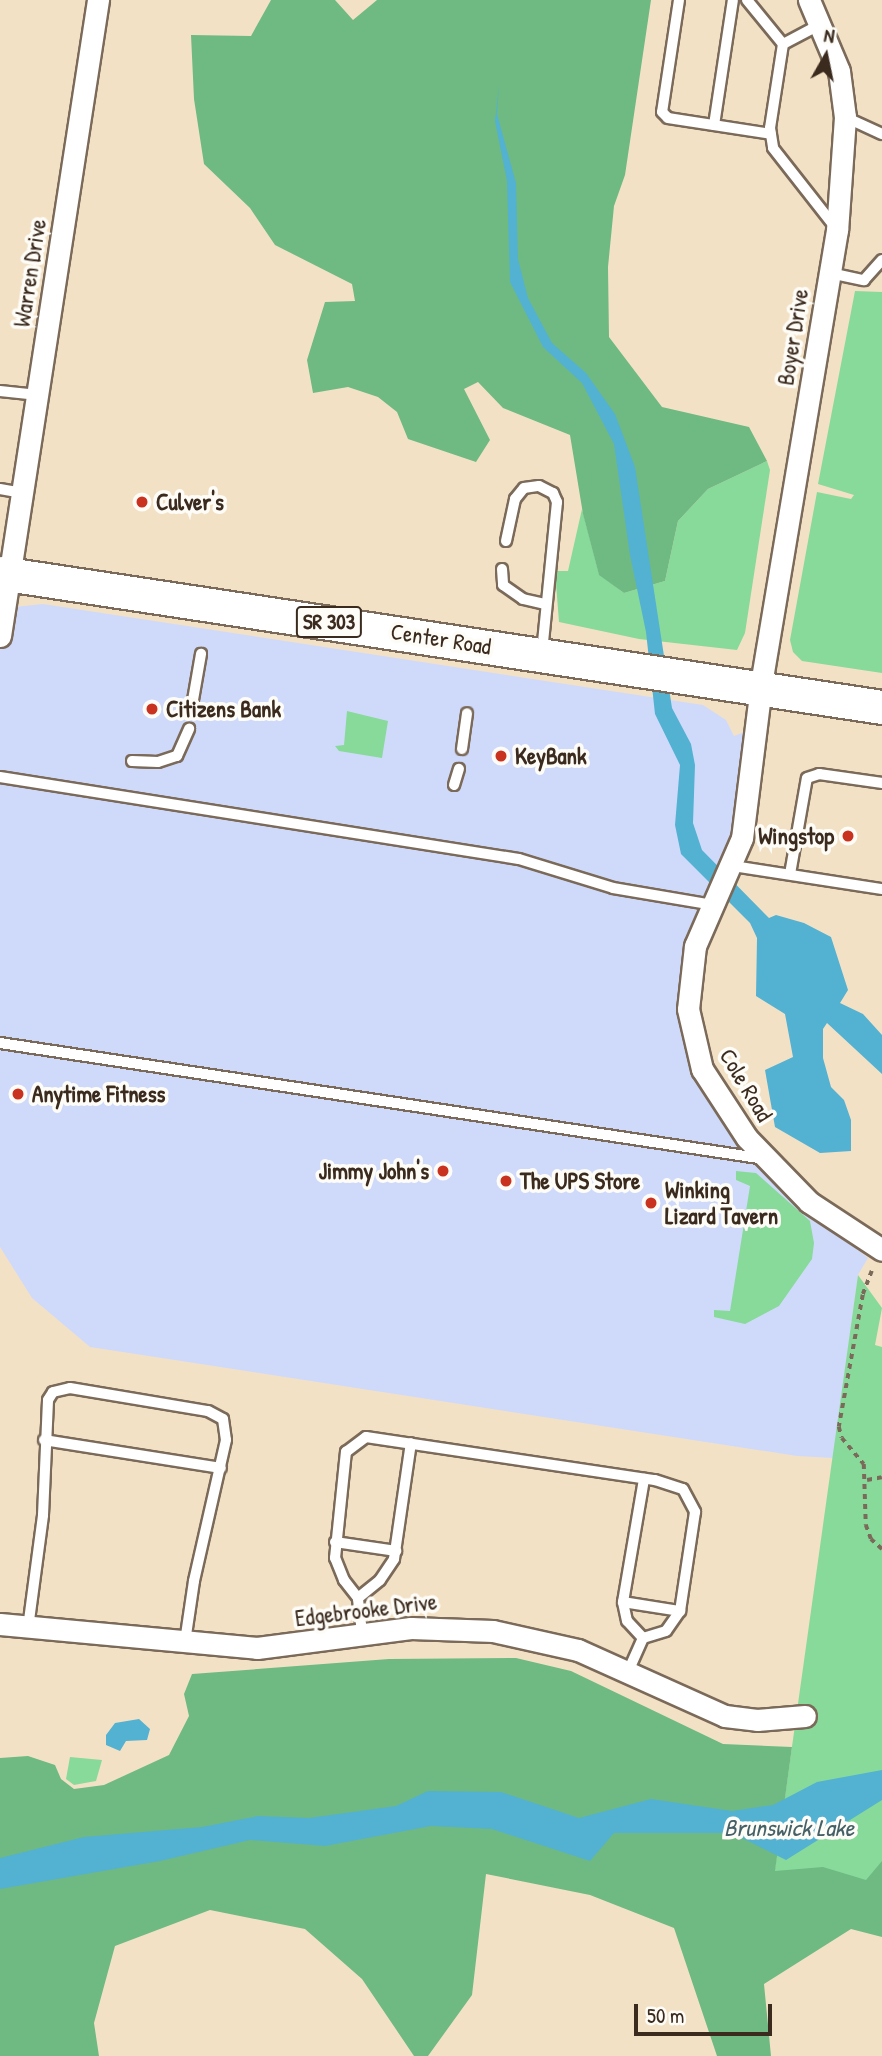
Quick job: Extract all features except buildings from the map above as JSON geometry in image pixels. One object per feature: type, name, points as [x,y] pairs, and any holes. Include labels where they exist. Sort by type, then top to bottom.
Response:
[{"type":"main road","name":"Center Road","points":[[5,574],[882,707]]},
{"type":"street","name":"Warren Drive","points":[[0,636],[5,574],[23,493],[98,0]]},
{"type":"street","name":"Boyer Drive","points":[[761,687],[837,230],[845,117],[839,71],[809,0]]},
{"type":"street","name":"Cole Road","points":[[761,687],[742,838],[724,885],[695,946],[688,977],[692,1040],[719,1099],[766,1159],[809,1202],[882,1250]]},
{"type":"street","name":"Edgebrooke Drive","points":[[0,1624],[267,1648],[362,1632],[449,1627],[493,1631],[578,1650],[725,1716],[757,1720],[805,1716]]},
{"type":"lane","points":[[679,0],[662,112],[668,118],[771,134]]},
{"type":"lane","points":[[714,125],[733,0]]},
{"type":"lane","points":[[747,0],[783,44],[771,134],[773,148],[837,230]]},
{"type":"lane","points":[[783,44],[821,24]]},
{"type":"lane","points":[[845,117],[882,134]]},
{"type":"lane","points":[[830,273],[864,280],[871,278],[882,260]]},
{"type":"lane","points":[[0,391],[38,395]]},
{"type":"lane","points":[[506,541],[515,499],[524,488],[539,486],[553,493],[557,502],[544,604],[542,654]]},
{"type":"lane","points":[[0,489],[23,493]]},
{"type":"lane","points":[[502,569],[503,585],[523,599],[544,604]]},
{"type":"lane","points":[[193,700],[201,654]]},
{"type":"lane","points":[[462,749],[467,713]]},
{"type":"lane","points":[[132,761],[158,762],[177,756],[189,729]]},
{"type":"lane","points":[[454,785],[458,769]]},
{"type":"lane","points":[[790,874],[807,778],[818,774],[882,783]]},
{"type":"lane","points":[[0,777],[519,859],[613,888],[724,885],[790,874],[881,889]]},
{"type":"lane","points":[[0,1042],[766,1159]]},
{"type":"lane","points":[[28,1628],[43,1515],[44,1440],[53,1392],[61,1388],[217,1413],[227,1431],[194,1581],[185,1642]]},
{"type":"lane","points":[[362,1632],[358,1598],[339,1571],[335,1542],[349,1446],[366,1437],[644,1479],[683,1489],[693,1504],[680,1611],[666,1631],[643,1638],[628,1671]]},
{"type":"lane","points":[[44,1440],[221,1468]]},
{"type":"lane","points":[[358,1598],[385,1574],[396,1550],[411,1443]]},
{"type":"lane","points":[[643,1638],[627,1621],[623,1602],[644,1479]]},
{"type":"lane","points":[[335,1542],[396,1550]]},
{"type":"lane","points":[[623,1602],[680,1611]]},
{"type":"path","points":[[872,1271],[863,1295],[839,1427],[842,1438],[864,1464],[866,1525],[871,1539],[882,1549]]},
{"type":"path","points":[[866,1480],[882,1477]]},
{"type":"shaded area","points":[[43,604],[703,705],[726,720],[734,736],[755,728],[742,838],[705,920],[692,1040],[777,1186],[868,1258],[858,1275],[833,1458],[797,1456],[90,1347],[32,1298],[0,1247],[0,636],[4,608]]},
{"type":"green space","points":[[271,0],[335,0],[353,20],[377,0],[651,0],[625,175],[614,206],[608,267],[609,337],[662,407],[749,427],[767,461],[708,489],[678,521],[665,581],[624,593],[599,575],[583,514],[570,435],[503,408],[478,382],[464,389],[490,440],[476,462],[408,439],[397,412],[378,397],[348,387],[313,393],[307,360],[325,302],[355,301],[352,284],[275,245],[250,208],[204,164],[194,99],[191,35],[251,36]]},
{"type":"green space","points":[[855,291],[882,292],[882,673],[802,661],[793,652],[790,640],[817,492],[851,499],[854,495],[818,484]]},
{"type":"green space","points":[[767,461],[770,470],[745,633],[737,650],[639,639],[559,622],[555,571],[568,571],[582,509],[599,574],[624,593],[665,581],[678,521],[708,489]]},
{"type":"green space","points":[[347,711],[388,721],[382,758],[339,751],[335,746],[344,745]]},
{"type":"green space","points":[[736,1171],[756,1173],[810,1221],[814,1243],[812,1259],[779,1306],[745,1324],[714,1317],[714,1310],[730,1311],[750,1186],[736,1180]]},
{"type":"green space","points":[[858,1275],[882,1308],[875,1345],[882,1347],[882,1922],[846,1914],[762,1961]]},
{"type":"green space","points":[[516,1658],[571,1671],[723,1744],[792,1747],[775,1871],[823,1867],[866,1880],[882,1861],[882,1937],[851,1929],[764,1984],[771,2056],[717,2056],[674,1928],[590,1895],[486,1874],[472,1995],[428,2056],[414,2056],[362,1979],[305,1929],[210,1910],[115,1946],[94,2023],[99,2056],[0,2056],[0,1758],[28,1756],[55,1765],[61,1779],[74,1789],[104,1785],[169,1755],[189,1716],[184,1694],[192,1674],[389,1659]]},
{"type":"green space","points":[[70,1757],[102,1760],[96,1781],[74,1785],[66,1779]]},
{"type":"water","points":[[499,85],[497,114],[516,183],[518,259],[528,298],[552,343],[586,373],[615,414],[635,467],[672,708],[691,744],[695,765],[693,823],[702,850],[769,918],[776,915],[804,923],[831,937],[848,990],[840,1003],[863,1014],[882,1035],[882,1074],[827,1023],[823,1029],[823,1058],[831,1087],[844,1100],[851,1120],[851,1151],[820,1153],[775,1127],[765,1070],[793,1057],[785,1014],[756,996],[757,938],[750,923],[681,854],[675,825],[680,765],[655,714],[646,632],[630,555],[614,444],[582,383],[543,347],[510,282],[507,181],[495,121]]},
{"type":"water","points":[[139,1719],[150,1729],[147,1740],[126,1741],[120,1751],[106,1745],[106,1735],[115,1723]]},
{"type":"water","name":"Brunswick Lake","points":[[882,1770],[882,1800],[786,1860],[732,1833],[614,1833],[590,1861],[492,1829],[431,1826],[325,1846],[250,1840],[160,1861],[0,1889],[0,1858],[84,1837],[202,1827],[258,1816],[309,1818],[396,1806],[428,1791],[501,1792],[579,1818],[651,1799],[732,1811],[773,1805],[817,1782]]},
{"type":"place","name":"Culver's","points":[[142,502]]},
{"type":"place","name":"Citizens Bank","points":[[152,709]]},
{"type":"place","name":"KeyBank","points":[[501,756]]},
{"type":"place","name":"Wingstop","points":[[848,836]]},
{"type":"place","name":"Anytime Fitness","points":[[18,1094]]},
{"type":"place","name":"Jimmy John's","points":[[443,1171]]},
{"type":"place","name":"The UPS Store","points":[[506,1181]]},
{"type":"place","name":"Winking Lizard Tavern","points":[[651,1203]]}]
